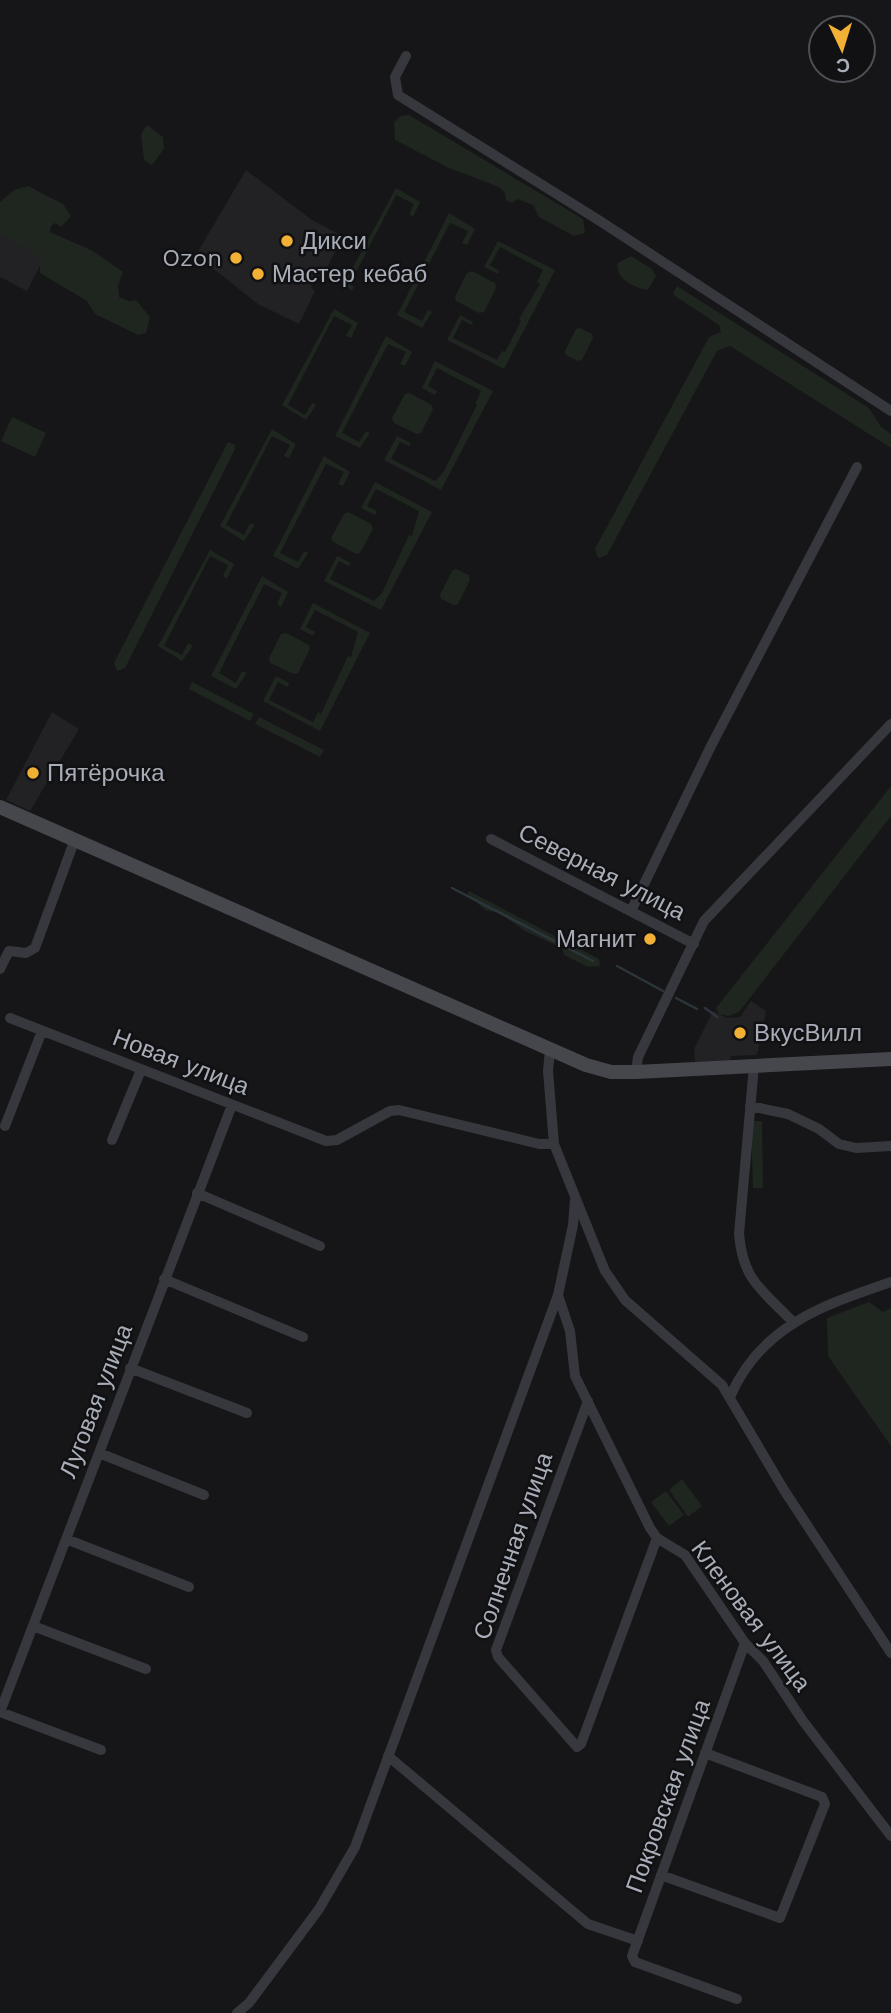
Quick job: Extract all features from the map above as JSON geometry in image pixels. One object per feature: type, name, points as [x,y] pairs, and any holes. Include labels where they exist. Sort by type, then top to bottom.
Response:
[{"type":"main road","points":[[0,807],[550,1050],[611,1072],[891,1059]]},
{"type":"street","points":[[406,56],[395,77],[398,95],[567,200],[891,411]]},
{"type":"street","points":[[631,911],[712,744],[857,467]]},
{"type":"street","points":[[636,1072],[638,1057],[704,921],[891,724]]},
{"type":"street","points":[[0,969],[9,951],[26,953],[35,948],[75,839]]},
{"type":"street","name":"Северная улица","points":[[491,839],[694,944]]},
{"type":"street","name":"Новая улица","points":[[10,1018],[326,1141],[337,1140],[390,1111],[399,1110],[539,1144],[554,1144]]},
{"type":"street","points":[[5,1126],[43,1031]]},
{"type":"street","points":[[550,1050],[548,1071],[554,1144],[605,1271],[625,1300],[700,1364],[730,1397],[784,1490],[891,1653]]},
{"type":"street","points":[[754,1066],[739,1234],[741,1259],[749,1278],[792,1321]]},
{"type":"street","points":[[113,1140],[141,1070]]},
{"type":"street","name":"Луговая улица","points":[[0,1712],[232,1105]]},
{"type":"street","points":[[750,1106],[788,1114],[820,1129],[839,1144],[856,1148],[891,1146]]},
{"type":"street","points":[[197,1193],[320,1246]]},
{"type":"street","points":[[237,2013],[249,2003],[319,1909],[355,1847],[558,1295],[573,1225],[575,1200]]},
{"type":"street","points":[[164,1279],[303,1337]]},
{"type":"street","points":[[730,1397],[736,1383],[759,1354],[792,1321],[825,1304],[891,1282]]},
{"type":"street","name":"Кленовая улица","points":[[558,1295],[570,1331],[571,1364],[657,1538],[685,1555],[745,1643],[763,1661],[803,1721],[891,1836]]},
{"type":"street","points":[[131,1367],[247,1413]]},
{"type":"street","name":"Солнечная улица","points":[[588,1401],[496,1650],[498,1657],[577,1747],[581,1744],[657,1538]]},
{"type":"street","points":[[99,1453],[204,1495]]},
{"type":"street","points":[[66,1539],[189,1587]]},
{"type":"street","points":[[33,1626],[146,1669]]},
{"type":"street","name":"Покровская улица","points":[[737,1999],[635,1962],[632,1956],[745,1643]]},
{"type":"street","points":[[0,1712],[101,1750]]},
{"type":"street","points":[[661,1875],[780,1919],[825,1804],[822,1797],[705,1753]]},
{"type":"street","points":[[388,1756],[588,1924],[638,1941]]},
{"type":"shaded area","points":[[409,115],[583,219],[585,233],[574,236],[539,217],[533,205],[517,199],[512,203],[506,200],[505,193],[499,187],[449,168],[395,140],[394,122],[401,116]]},
{"type":"shaded area","points":[[147,125],[163,137],[164,149],[152,165],[144,160],[141,134]]},
{"type":"shaded area","points":[[246,170],[312,220],[343,236],[322,278],[317,276],[311,288],[315,291],[299,324],[258,304],[196,255]]},
{"type":"shaded area","points":[[28,186],[63,204],[71,216],[61,227],[55,223],[51,226],[50,232],[93,251],[123,272],[118,286],[119,297],[129,301],[136,300],[150,317],[146,333],[138,335],[95,314],[87,301],[40,273],[40,257],[0,235],[0,202],[14,190]]},
{"type":"shaded area","points":[[396,188],[420,202],[413,217],[409,214],[414,204],[396,195],[350,284],[354,287],[352,291],[344,284]]},
{"type":"shaded area","points":[[449,213],[475,229],[467,245],[462,243],[468,231],[450,223],[404,312],[422,321],[428,310],[432,312],[422,328],[397,315]]},
{"type":"shaded area","points":[[0,232],[45,256],[27,291],[0,277]]},
{"type":"shaded area","points":[[498,241],[555,270],[504,369],[447,340],[460,315],[473,322],[472,325],[462,320],[453,338],[497,360],[502,351],[505,352],[521,321],[519,319],[540,284],[537,282],[543,270],[500,247],[490,265],[499,271],[498,274],[484,267]]},
{"type":"shaded area","points":[[631,256],[652,269],[656,276],[648,290],[631,285],[619,273],[618,263]]},
{"type":"shaded area","points":[[472,271],[495,283],[496,288],[484,312],[479,313],[456,301],[455,297],[467,273]]},
{"type":"shaded area","points":[[677,286],[869,408],[881,427],[891,434],[891,448],[730,346],[717,351],[607,555],[598,558],[595,549],[709,337],[721,332],[719,325],[675,296],[673,293]]},
{"type":"shaded area","points":[[334,309],[358,323],[351,338],[346,336],[352,325],[334,316],[288,405],[305,415],[312,403],[316,405],[306,420],[282,405]]},
{"type":"shaded area","points":[[580,328],[592,334],[593,338],[582,360],[578,361],[566,355],[565,351],[576,329]]},
{"type":"shaded area","points":[[386,336],[412,352],[405,366],[400,364],[406,352],[388,344],[342,433],[359,442],[366,431],[370,433],[360,448],[335,436]]},
{"type":"shaded area","points":[[435,361],[493,391],[441,490],[384,460],[397,436],[411,443],[409,446],[400,442],[391,459],[435,481],[443,473],[477,405],[475,404],[481,391],[437,368],[428,386],[437,391],[435,395],[422,388]]},
{"type":"shaded area","points":[[409,393],[432,405],[433,409],[421,433],[417,434],[394,423],[392,418],[405,394]]},
{"type":"shaded area","points":[[12,417],[46,433],[35,457],[1,441]]},
{"type":"shaded area","points":[[272,429],[296,444],[289,458],[284,456],[290,445],[272,436],[226,525],[244,535],[250,523],[255,525],[244,541],[220,526]]},
{"type":"shaded area","points":[[228,442],[235,445],[235,449],[125,668],[117,671],[114,663]]},
{"type":"shaded area","points":[[324,456],[350,472],[343,486],[338,484],[344,472],[326,464],[280,553],[298,562],[304,551],[308,553],[298,569],[273,556]]},
{"type":"shaded area","points":[[375,482],[432,512],[381,610],[324,581],[337,556],[351,563],[349,566],[339,561],[330,579],[374,601],[382,593],[409,535],[412,536],[419,511],[376,489],[367,506],[377,511],[375,515],[361,508]]},
{"type":"shaded area","points":[[348,512],[371,524],[373,529],[360,553],[356,554],[333,542],[331,538],[344,514]]},
{"type":"shaded area","points":[[210,550],[234,564],[227,579],[223,576],[228,565],[210,556],[164,646],[182,655],[188,643],[193,646],[182,661],[158,646]]},
{"type":"shaded area","points":[[456,569],[469,575],[470,580],[458,604],[454,605],[441,599],[440,595],[452,571]]},
{"type":"shaded area","points":[[262,576],[288,592],[281,607],[277,604],[282,593],[264,584],[219,673],[236,683],[242,671],[247,673],[236,689],[211,676]]},
{"type":"shaded area","points":[[313,603],[370,633],[320,731],[263,701],[276,676],[289,683],[288,687],[278,682],[269,700],[313,722],[318,712],[321,714],[348,656],[351,657],[358,632],[315,610],[306,627],[315,632],[313,636],[300,629]]},
{"type":"shaded area","points":[[286,633],[309,645],[310,649],[298,673],[294,674],[270,663],[269,658],[281,634]]},
{"type":"shaded area","points":[[192,682],[254,714],[250,721],[189,689]]},
{"type":"shaded area","points":[[52,712],[79,729],[30,811],[6,800]]},
{"type":"shaded area","points":[[259,717],[324,750],[320,757],[255,724]]},
{"type":"shaded area","points":[[891,786],[891,816],[739,1012],[728,1016],[719,1014],[716,1008]]},
{"type":"shaded area","points":[[469,891],[599,959],[600,966],[588,967],[564,955],[562,948],[525,931],[498,912],[487,911],[467,895]]},
{"type":"shaded area","points":[[751,1001],[766,1011],[757,1055],[731,1056],[730,1061],[695,1062],[694,1049],[713,1011],[727,1018],[740,1017]]},
{"type":"shaded area","points":[[751,1121],[762,1121],[763,1188],[753,1188]]},
{"type":"shaded area","points":[[869,1302],[883,1312],[891,1308],[891,1446],[828,1356],[827,1318]]},
{"type":"shaded area","points":[[682,1479],[702,1506],[688,1517],[669,1490]]},
{"type":"shaded area","points":[[666,1491],[684,1515],[669,1526],[651,1502]]},
{"type":"waterway","points":[[452,888],[593,961]]},
{"type":"waterway","points":[[617,966],[663,991]]},
{"type":"waterway","points":[[676,998],[697,1009]]},
{"type":"waterway","points":[[705,1008],[717,1017]]},
{"type":"place","name":"Дикси","points":[[287,241]]},
{"type":"place","name":"Ozon","points":[[236,258]]},
{"type":"place","name":"Мастер кебаб","points":[[258,274]]},
{"type":"place","name":"Пятёрочка","points":[[33,773]]},
{"type":"place","name":"Магнит","points":[[650,939]]},
{"type":"place","name":"ВкусВилл","points":[[740,1033]]}]
